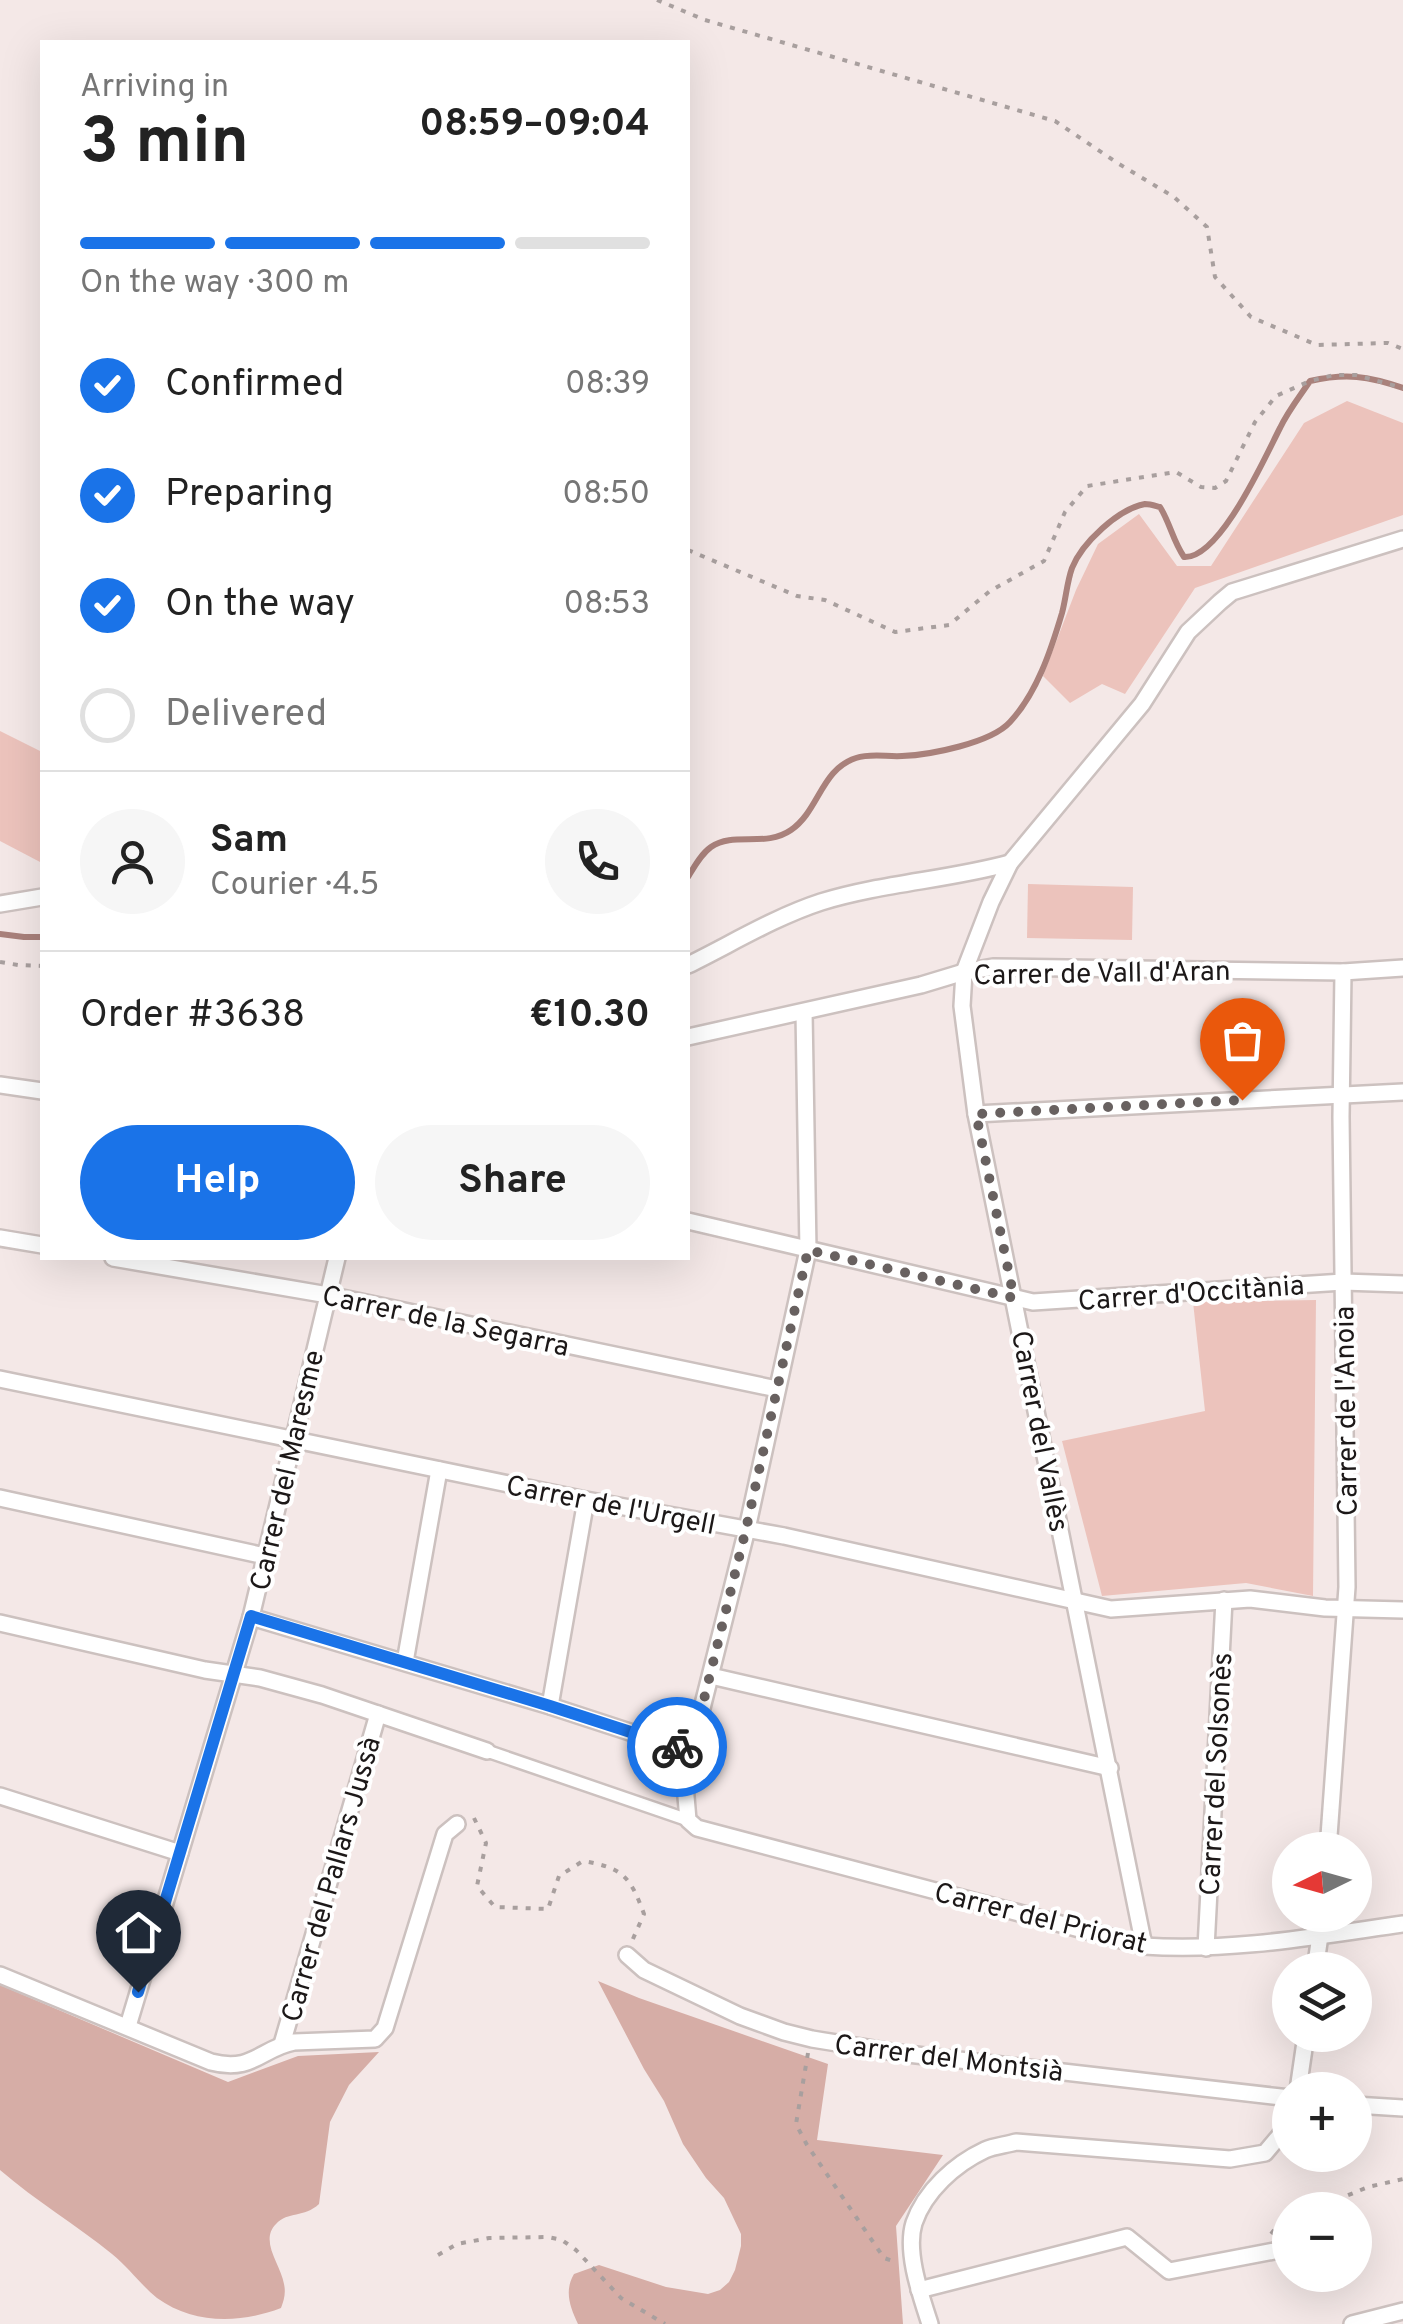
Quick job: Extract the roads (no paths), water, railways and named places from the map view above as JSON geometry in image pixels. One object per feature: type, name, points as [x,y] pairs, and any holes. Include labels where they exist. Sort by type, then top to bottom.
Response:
[{"type":"street","name":"Carrer del Vallès","points":[[1144,1946],[976,1114],[962,1006],[964,972],[1010,863],[1142,704],[1188,632],[1202,617],[1232,592],[1403,539]]},
{"type":"street","points":[[690,964],[819,903],[1010,863]]},
{"type":"street","points":[[0,904],[40,897]]},
{"type":"street","name":"Carrer de Vall d'Aran","points":[[690,1037],[993,967],[1343,972],[1403,968]]},
{"type":"street","name":"Carrer de l'Anoia","points":[[1329,1832],[1346,1608],[1343,972]]},
{"type":"street","points":[[0,1623],[205,1670],[260,1678],[688,1820],[685,1786],[691,1752],[808,1250],[804,1012]]},
{"type":"street","points":[[0,1085],[40,1092]]},
{"type":"street","points":[[976,1114],[1403,1092]]},
{"type":"street","name":"Carrer d'Occitània","points":[[690,1221],[1014,1298],[1049,1301],[1343,1282],[1403,1284]]},
{"type":"street","points":[[0,1238],[40,1245]]},
{"type":"street","name":"Carrer de la Segarra","points":[[125,1260],[328,1295],[778,1389]]},
{"type":"street","name":"Carrer del Maresme","points":[[128,2026],[251,1616],[336,1260]]},
{"type":"street","name":"Carrer de l'Urgell","points":[[0,1379],[586,1500],[746,1529],[1111,1608],[1250,1599],[1403,1610]]},
{"type":"street","points":[[405,1662],[439,1470]]},
{"type":"street","points":[[0,1498],[265,1556]]},
{"type":"street","points":[[550,1706],[586,1500]]},
{"type":"street","name":"Carrer del Solsonès","points":[[1206,1948],[1224,1600]]},
{"type":"street","points":[[251,1616],[691,1752]]},
{"type":"street","points":[[711,1676],[1110,1768]]},
{"type":"street","name":"Carrer del Pallars Jussà","points":[[282,2044],[378,1714]]},
{"type":"street","points":[[0,1796],[180,1853]]},
{"type":"street","points":[[0,1975],[224,2066],[249,2062],[282,2044],[366,2040],[380,2035],[385,2028],[445,1834],[462,1817]]},
{"type":"street","name":"Carrer del Priorat","points":[[688,1820],[697,1828],[1144,1946],[1206,1948],[1403,1924]]},
{"type":"street","points":[[1317,1952],[1320,1932]]},
{"type":"street","name":"Carrer del Montsià","points":[[627,1955],[644,1970],[740,2016],[812,2039],[899,2053],[1272,2096]]},
{"type":"street","points":[[1372,2106],[1403,2108]]},
{"type":"street","points":[[930,2324],[914,2262],[913,2225],[929,2195],[952,2170],[986,2149],[1016,2142],[1230,2159],[1265,2153],[1272,2145]]},
{"type":"street","points":[[919,2290],[1127,2238],[1169,2271],[1272,2251]]},
{"type":"street","points":[[1352,2324],[1403,2311]]},
{"type":"waterway","points":[[690,874],[704,853],[720,842],[771,838],[791,830],[844,763],[867,756],[943,750],[975,742],[1010,722],[1035,685],[1048,656],[1072,568],[1092,538],[1124,513],[1149,504],[1160,507],[1184,557],[1198,553],[1212,542],[1240,504],[1310,381],[1357,377],[1403,388]]},
{"type":"waterway","points":[[0,934],[40,937]]}]
